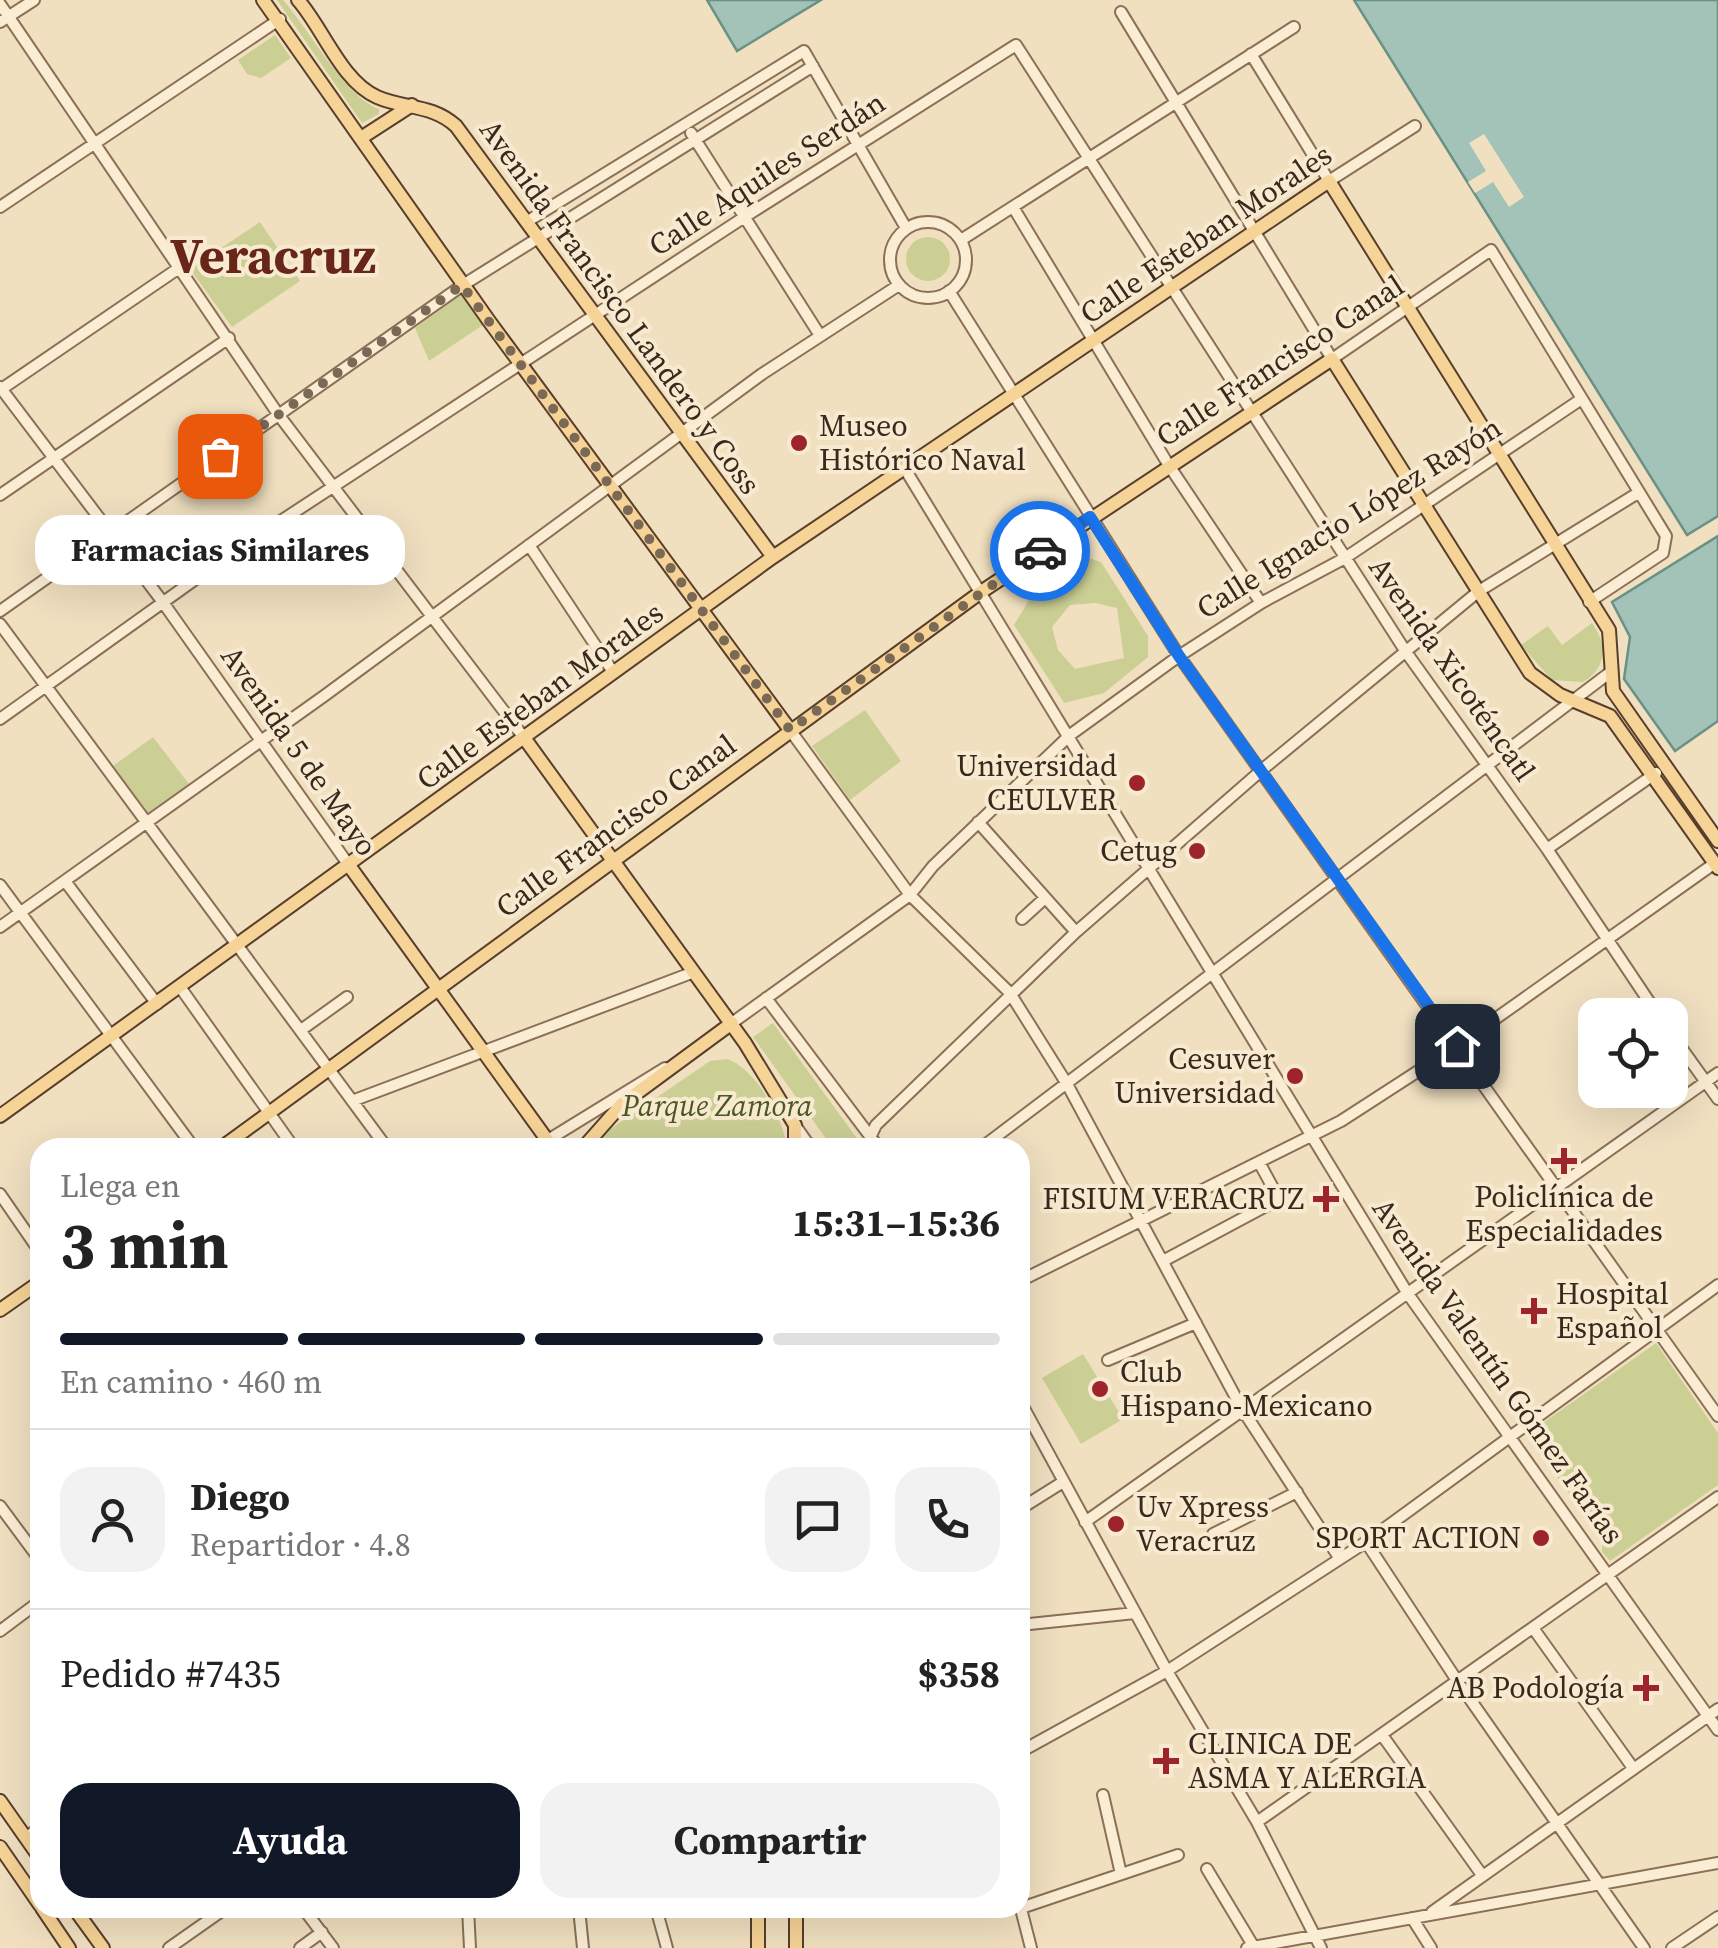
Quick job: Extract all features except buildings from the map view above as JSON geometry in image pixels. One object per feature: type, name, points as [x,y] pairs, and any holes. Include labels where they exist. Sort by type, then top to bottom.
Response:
[{"type":"main road","points":[[263,0],[280,19],[462,285],[790,730]]},
{"type":"main road","name":"Avenida Francisco Landero y Coss","points":[[298,0],[356,82],[376,96],[432,110],[456,126],[773,558]]},
{"type":"main road","points":[[361,138],[412,105]]},
{"type":"main road","points":[[1328,182],[1613,639],[1608,674],[1620,702],[1716,866]]},
{"type":"main road","name":"Calle Esteban Morales","points":[[0,1116],[773,558],[1328,182]]},
{"type":"main road","points":[[1332,359],[1530,673],[1573,702],[1610,716],[1718,842]]},
{"type":"main road","name":"Calle Francisco Canal","points":[[234,1138],[981,592],[1168,464],[1252,414],[1332,359]]},
{"type":"main road","points":[[525,739],[732,1023],[795,1125],[795,1138]]},
{"type":"main road","name":"Avenida 5 de Mayo","points":[[348,864],[540,1138]]},
{"type":"main road","name":"Calle Ignacio López Rayón","points":[[593,1138],[622,1104],[732,1023]]},
{"type":"main road","points":[[0,1310],[30,1289]]},
{"type":"main road","points":[[0,1801],[30,1844]]},
{"type":"main road","points":[[26,1838],[1,1852],[30,1891]]},
{"type":"main road","points":[[49,1918],[69,1948]]},
{"type":"main road","points":[[81,1918],[103,1948]]},
{"type":"main road","points":[[758,1918],[758,1948]]},
{"type":"main road","points":[[796,1918],[796,1948]]},
{"type":"street","points":[[4,20],[34,0]]},
{"type":"street","points":[[0,4],[4,20],[95,144],[278,414],[338,487],[525,739]]},
{"type":"street","points":[[1122,12],[1332,359]]},
{"type":"street","points":[[0,207],[280,19]]},
{"type":"street","points":[[961,240],[1294,27]]},
{"type":"street","name":"Calle Aquiles Serdán","points":[[0,719],[162,601],[746,216],[1016,45]]},
{"type":"street","name":"Avenida Xicoténcatl","points":[[1016,45],[1406,652],[1548,849],[1604,941],[1646,998]]},
{"type":"street","points":[[528,222],[804,51],[906,228]]},
{"type":"street","points":[[1251,54],[1328,182]]},
{"type":"street","points":[[0,611],[462,285],[813,66]]},
{"type":"street","points":[[686,124],[820,334]]},
{"type":"street","name":"Calle Esteban Morales","points":[[1328,182],[1414,126]]},
{"type":"street","points":[[568,196],[577,210]]},
{"type":"street","points":[[1013,207],[1168,464],[1260,603]]},
{"type":"street","points":[[932,222],[948,227],[961,240],[964,272],[949,291],[923,298],[899,285],[889,260],[894,242],[906,228],[932,222]]},
{"type":"street","name":"Calle Francisco Canal","points":[[1332,359],[1492,250],[1580,400]]},
{"type":"street","points":[[1,389],[179,268]]},
{"type":"street","points":[[0,926],[820,334],[899,285]]},
{"type":"street","points":[[949,291],[1179,656],[1263,769],[1718,1416]]},
{"type":"street","points":[[0,495],[229,338]]},
{"type":"street","name":"Avenida 5 de Mayo","points":[[1,389],[162,601],[348,864]]},
{"type":"street","points":[[1580,400],[1666,536],[1663,554],[1589,602]]},
{"type":"street","name":"Calle Ignacio López Rayón","points":[[732,1023],[910,894],[978,822],[1070,735],[1179,656],[1260,603],[1344,558],[1580,400]]},
{"type":"street","name":"Avenida Valentín Gómez Farías","points":[[905,469],[1408,1294],[1608,1575],[1713,1713],[1718,1730]]},
{"type":"street","points":[[870,1138],[876,1124],[1010,993],[1263,769],[1479,591],[1638,493]]},
{"type":"street","points":[[530,546],[612,672]]},
{"type":"street","points":[[0,624],[380,1138]]},
{"type":"street","points":[[994,1138],[1608,674]]},
{"type":"street","points":[[790,730],[910,894],[1010,993],[1067,1084],[1242,1409],[1340,1559]]},
{"type":"street","points":[[1548,849],[1659,771]]},
{"type":"street","points":[[978,822],[1076,932]]},
{"type":"street","points":[[1030,1276],[1312,1136],[1457,1046],[1716,866]]},
{"type":"street","points":[[64,881],[157,1004]]},
{"type":"street","points":[[0,885],[187,1138]]},
{"type":"street","points":[[1022,919],[1045,898]]},
{"type":"street","points":[[352,1101],[694,972]]},
{"type":"street","points":[[180,988],[287,1138]]},
{"type":"street","points":[[301,1030],[347,997]]},
{"type":"street","points":[[766,998],[865,1138]]},
{"type":"street","points":[[1688,1057],[1718,1098]]},
{"type":"street","name":"Calle Ignacio López Rayón","points":[[557,1138],[642,1079],[684,1060]]},
{"type":"street","points":[[1085,1522],[1718,1073]]},
{"type":"street","points":[[795,1125],[806,1138]]},
{"type":"street","points":[[1163,1262],[1278,1199],[1260,1164]]},
{"type":"street","points":[[0,1194],[30,1238]]},
{"type":"street","points":[[1030,1746],[1167,1671],[1366,1542],[1718,1285]]},
{"type":"street","points":[[1108,1360],[1196,1322]]},
{"type":"street","points":[[1030,1421],[1167,1671],[1257,1822],[1319,1943]]},
{"type":"street","points":[[1030,1503],[1063,1482]]},
{"type":"street","points":[[1213,1534],[1297,1492]]},
{"type":"street","points":[[1257,1822],[1718,1497]]},
{"type":"street","points":[[0,1506],[30,1546]]},
{"type":"street","points":[[1366,1542],[1458,1682],[1644,1948]]},
{"type":"street","points":[[0,1631],[30,1608]]},
{"type":"street","points":[[1030,1624],[1135,1613]]},
{"type":"street","points":[[1533,1628],[1632,1768]]},
{"type":"street","points":[[1428,1915],[1713,1713]]},
{"type":"street","points":[[1382,1735],[1482,1876]]},
{"type":"street","points":[[1102,1795],[1121,1874]]},
{"type":"street","points":[[26,1838],[30,1835]]},
{"type":"street","points":[[1030,1903],[1178,1855]]},
{"type":"street","points":[[1207,1869],[1250,1948],[1319,1943],[1412,1918],[1718,1863]]},
{"type":"street","points":[[1672,1948],[1718,1917]]},
{"type":"street","points":[[169,1948],[212,1918]]},
{"type":"street","points":[[313,1918],[333,1948]]},
{"type":"street","points":[[458,1948],[470,1944],[469,1918]]},
{"type":"street","points":[[580,1918],[583,1948]]},
{"type":"street","points":[[659,1918],[667,1948]]},
{"type":"street","points":[[1023,1918],[1031,1948]]},
{"type":"street","points":[[1412,1918],[1431,1948]]},
{"type":"street","points":[[300,1948],[322,1932]]},
{"type":"green space","points":[[277,0],[283,0],[341,77],[366,102],[379,109],[379,114],[362,123]]},
{"type":"green space","points":[[275,35],[291,58],[261,78],[247,74],[238,60]]},
{"type":"green space","points":[[260,222],[300,281],[232,327],[190,269]]},
{"type":"green space","points":[[928,237],[944,243],[950,259],[944,275],[928,281],[912,275],[906,259],[912,243]]},
{"type":"green space","points":[[462,294],[483,325],[429,361],[415,328]]},
{"type":"green space","points":[[1064,550],[1101,562],[1148,636],[1148,657],[1104,693],[1064,703],[1014,625],[1054,558]],"holes":[[[1095,603],[1117,608],[1124,658],[1075,669],[1058,650],[1052,627],[1070,605]]]},
{"type":"green space","points":[[1592,623],[1602,647],[1601,662],[1583,682],[1552,680],[1521,645],[1548,626],[1562,645]]},
{"type":"green space","points":[[865,710],[901,761],[850,800],[812,746]]},
{"type":"green space","points":[[153,737],[189,784],[149,814],[113,766]]},
{"type":"green space","points":[[773,1023],[857,1138],[826,1138],[753,1037]]},
{"type":"green space","name":"Parque Zamora","points":[[727,1059],[748,1073],[766,1096],[785,1138],[597,1138],[710,1061]]},
{"type":"green space","points":[[1656,1343],[1718,1433],[1718,1485],[1610,1561],[1602,1552],[1602,1539],[1526,1435]]},
{"type":"green space","points":[[1083,1354],[1123,1419],[1081,1444],[1042,1378]]},
{"type":"water","points":[[707,0],[821,0],[737,51]]},
{"type":"water","points":[[1354,0],[1718,0],[1718,516],[1687,535]]},
{"type":"water","points":[[1718,536],[1718,721],[1675,751],[1624,679],[1630,637],[1612,602]]},
{"type":"pier","points":[[1484,134],[1524,197],[1509,207],[1493,182],[1475,193],[1468,182],[1486,171],[1469,143]]},
{"type":"way so far","points":[[220,456],[462,285],[790,730],[1040,551]]},
{"type":"place","name":"Museo Histórico Naval","points":[[799,443]]},
{"type":"place","name":"Farmacias Similares","points":[[220,456]]},
{"type":"place","name":"Universidad CEULVER","points":[[1137,783]]},
{"type":"place","name":"Cetug","points":[[1197,851]]},
{"type":"place","name":"Cesuver Universidad","points":[[1295,1076]]},
{"type":"place","name":"Policlínica de Especialidades","points":[[1564,1161]]},
{"type":"place","name":"FISIUM VERACRUZ","points":[[1326,1199]]},
{"type":"place","name":"Hospital Español","points":[[1534,1311]]},
{"type":"place","name":"Club Hispano-Mexicano","points":[[1100,1389]]},
{"type":"place","name":"Uv Xpress Veracruz","points":[[1116,1524]]},
{"type":"place","name":"SPORT ACTION","points":[[1541,1538]]},
{"type":"place","name":"AB Podología","points":[[1646,1688]]},
{"type":"place","name":"CLINICA DE ASMA Y ALERGIA","points":[[1166,1761]]},
{"type":"district","name":"Veracruz","points":[[273,255]]},
{"type":"route","points":[[1040,551],[1090,517],[1179,656],[1457,1046]]}]
